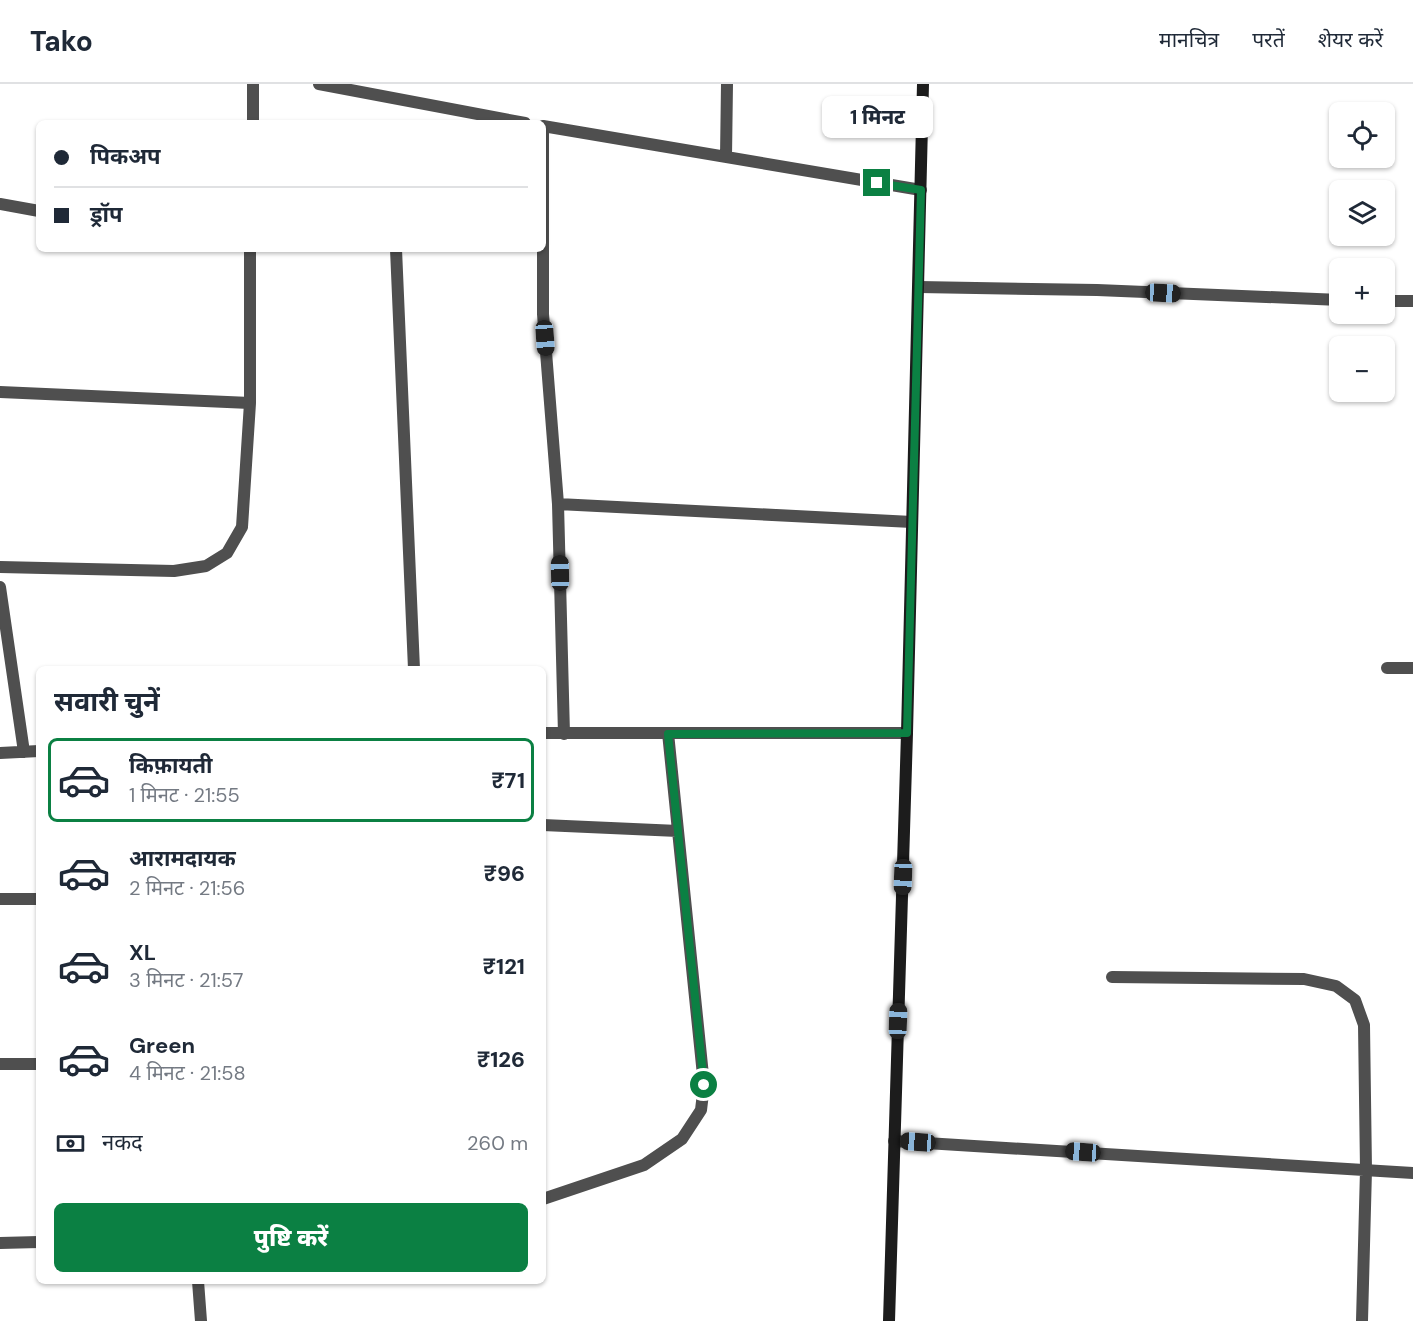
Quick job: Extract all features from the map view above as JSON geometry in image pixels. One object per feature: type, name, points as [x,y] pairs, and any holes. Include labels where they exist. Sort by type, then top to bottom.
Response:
[{"type":"street","points":[[253,84],[253,120]]},
{"type":"street","points":[[319,84],[509,120]]},
{"type":"street","points":[[726,157],[727,84]]},
{"type":"street","points":[[889,1321],[907,733],[923,84]]},
{"type":"street","points":[[546,127],[921,190]]},
{"type":"street","points":[[0,204],[36,210]]},
{"type":"street","points":[[0,567],[174,571],[206,566],[226,553],[242,527],[250,403],[248,252]]},
{"type":"street","points":[[396,252],[414,666]]},
{"type":"street","points":[[543,252],[543,314],[558,504],[564,734]]},
{"type":"street","points":[[919,286],[1097,290],[1329,300]]},
{"type":"street","points":[[1395,301],[1413,301]]},
{"type":"street","points":[[0,392],[250,403]]},
{"type":"street","points":[[558,504],[912,522]]},
{"type":"street","points":[[0,586],[24,752]]},
{"type":"street","points":[[1387,668],[1413,668]]},
{"type":"street","points":[[546,734],[907,733]]},
{"type":"street","points":[[546,1198],[644,1165],[682,1139],[701,1110],[704,1085],[668,734]]},
{"type":"street","points":[[0,753],[36,751]]},
{"type":"street","points":[[546,825],[678,831]]},
{"type":"street","points":[[0,899],[36,899]]},
{"type":"street","points":[[1112,977],[1304,979],[1336,986],[1354,1000],[1364,1025],[1366,1170],[1362,1321]]},
{"type":"street","points":[[0,1064],[36,1064]]},
{"type":"street","points":[[894,1141],[1413,1173]]},
{"type":"street","points":[[0,1243],[36,1242]]},
{"type":"street","points":[[198,1284],[201,1321]]},
{"type":"route","points":[[704,1085],[668,734],[907,733],[921,190],[877,183]]}]
